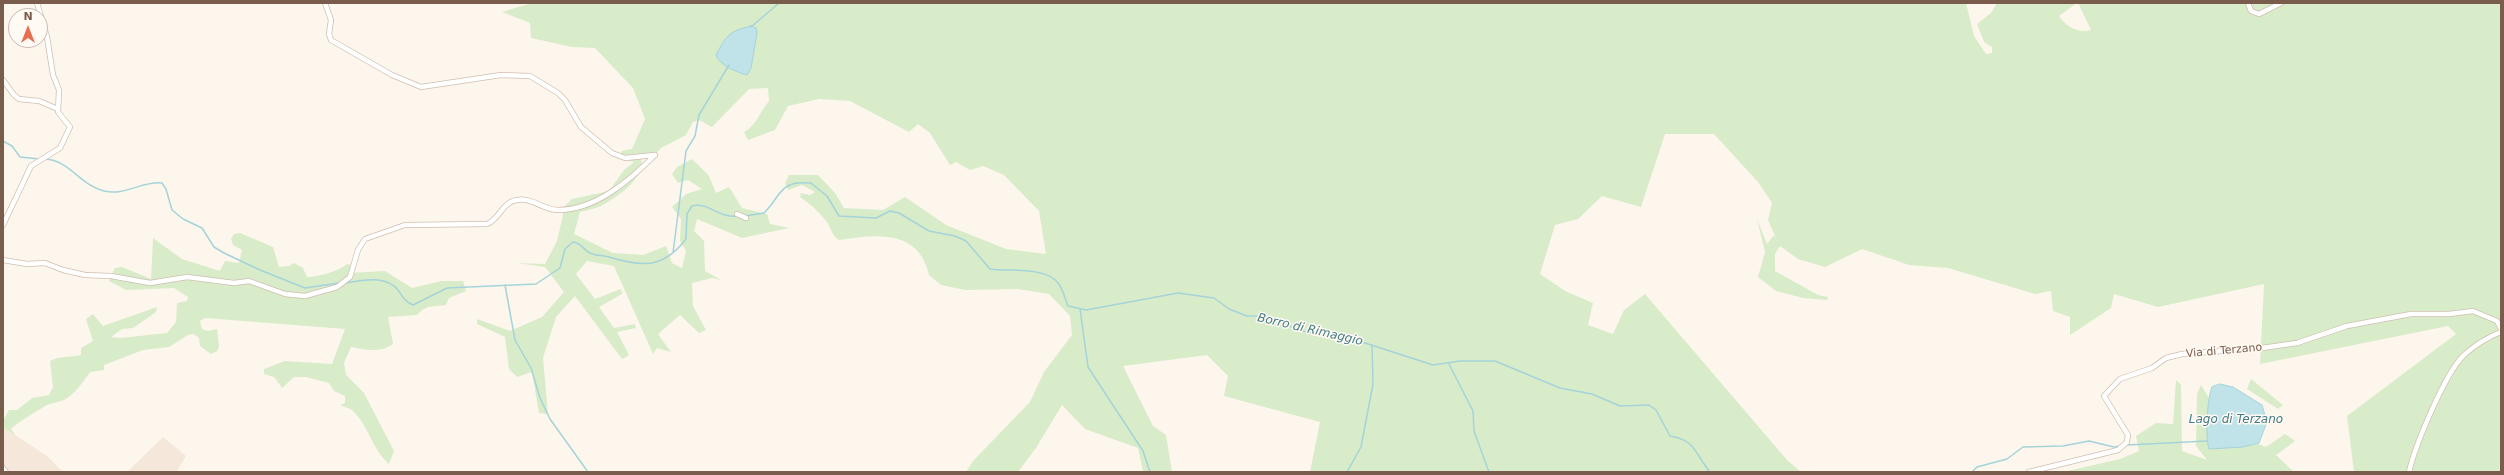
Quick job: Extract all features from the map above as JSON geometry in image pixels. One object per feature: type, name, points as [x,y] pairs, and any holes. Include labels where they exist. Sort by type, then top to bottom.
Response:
[{"type":"street","points":[[3,225],[31,166],[60,148],[70,127],[58,112],[59,90],[53,75],[47,37],[37,3]]},
{"type":"street","points":[[3,260],[27,264],[45,263],[63,270],[85,275],[111,276],[150,283],[187,277],[234,283],[249,281],[293,296],[317,294],[337,287],[350,277],[358,250],[365,239],[405,225],[487,224],[496,219],[509,202],[518,199],[530,200],[558,210],[588,204],[606,195],[655,155],[650,154],[641,158],[619,158],[581,127],[565,100],[558,93],[530,76],[501,75],[421,87],[392,75],[331,40],[329,34],[331,20],[325,3]]},
{"type":"street","points":[[2248,3],[2252,11],[2260,14],[2281,3]]},
{"type":"street","points":[[3,80],[14,96],[19,99],[39,101],[58,109]]},
{"type":"street","points":[[737,214],[746,218]]},
{"type":"street","name":"Via di Terzano","points":[[2030,472],[2118,450],[2127,442],[2128,435],[2104,396],[2120,378],[2152,368],[2166,358],[2182,354],[2262,348],[2297,343],[2347,326],[2411,314],[2477,311],[2497,320],[2501,331]]},
{"type":"street","points":[[2409,472],[2413,453],[2425,426],[2463,356],[2501,331]]},
{"type":"street","points":[[3,468],[6,472]]},
{"type":"shaded area","points":[[3,427],[47,456],[63,472],[3,472]]},
{"type":"shaded area","points":[[163,437],[186,456],[177,471],[180,472],[127,472]]},
{"type":"green space","points":[[532,3],[1966,3],[1974,36],[1986,54],[1992,53],[1992,47],[1984,42],[1977,24],[1991,13],[1997,3],[2077,3],[2059,16],[2069,26],[2077,30],[2086,31],[2091,30],[2078,3],[2501,3],[2501,472],[2354,472],[2347,416],[2456,334],[2448,326],[2260,364],[2264,284],[2158,307],[2114,294],[2111,308],[2070,335],[2070,317],[2053,311],[2051,291],[2035,294],[1948,268],[1909,265],[1862,249],[1825,267],[1798,259],[1780,246],[1775,254],[1775,271],[1818,295],[1828,297],[1827,300],[1803,298],[1776,291],[1758,277],[1765,252],[1757,219],[1767,244],[1774,235],[1777,240],[1768,220],[1772,203],[1758,182],[1714,134],[1665,134],[1641,207],[1602,196],[1578,219],[1555,225],[1540,274],[1565,291],[1593,303],[1588,325],[1613,334],[1624,310],[1645,294],[1787,460],[1801,472],[1310,472],[1320,422],[1224,396],[1228,376],[1207,355],[1123,366],[1153,426],[1166,435],[1172,472],[1143,472],[1138,448],[1085,429],[1062,405],[1036,448],[1018,472],[966,472],[973,461],[1030,402],[1044,372],[1072,335],[1070,316],[1049,294],[1018,289],[965,290],[941,285],[929,275],[924,260],[916,249],[906,242],[894,238],[867,236],[839,240],[833,235],[822,216],[800,197],[801,193],[810,195],[815,192],[802,185],[788,190],[785,183],[789,175],[818,175],[835,193],[844,208],[883,210],[905,197],[946,225],[1006,249],[1046,254],[1039,211],[1004,175],[983,166],[970,170],[956,162],[950,165],[930,133],[918,124],[909,132],[850,101],[819,99],[788,106],[775,130],[748,140],[744,132],[752,126],[769,101],[768,88],[749,89],[712,127],[699,120],[693,122],[686,135],[661,148],[655,155],[641,158],[642,165],[640,172],[631,185],[603,205],[580,212],[574,234],[613,253],[643,255],[666,246],[672,263],[682,268],[686,251],[680,241],[681,219],[672,207],[686,194],[702,189],[688,180],[678,183],[672,174],[677,167],[692,159],[709,176],[716,193],[729,187],[742,208],[767,214],[770,224],[789,228],[742,238],[697,219],[694,231],[704,241],[705,271],[721,280],[712,278],[692,283],[693,306],[706,330],[699,333],[680,315],[658,334],[671,352],[657,348],[653,354],[614,266],[587,261],[576,274],[595,299],[621,289],[622,294],[599,307],[614,328],[635,324],[636,328],[617,332],[629,355],[622,359],[575,296],[556,317],[543,358],[548,414],[539,413],[532,372],[517,377],[509,369],[505,337],[477,324],[477,319],[510,331],[542,317],[564,292],[545,267],[517,263],[545,264],[557,241],[565,206],[572,199],[609,191],[624,170],[634,162],[617,158],[622,151],[632,149],[645,119],[633,88],[595,48],[572,47],[531,38],[530,23],[502,12]]},
{"type":"green space","points":[[240,233],[273,247],[279,267],[289,266],[294,263],[303,268],[307,277],[328,273],[344,267],[347,264],[351,265],[349,273],[385,271],[412,288],[442,281],[463,281],[466,291],[449,298],[446,305],[424,309],[417,315],[388,317],[393,344],[378,350],[367,350],[351,347],[344,363],[346,375],[364,393],[394,451],[389,464],[378,452],[359,418],[354,412],[340,405],[345,403],[345,396],[334,391],[329,383],[306,377],[294,377],[282,388],[274,377],[264,374],[264,369],[285,361],[332,364],[345,329],[205,318],[200,321],[202,329],[208,331],[217,329],[219,347],[217,351],[211,354],[200,346],[199,338],[194,334],[188,335],[169,347],[143,350],[104,365],[104,370],[90,372],[78,388],[64,400],[47,405],[14,426],[11,429],[16,436],[3,427],[3,421],[9,410],[17,410],[32,398],[49,395],[53,387],[50,361],[58,358],[81,355],[81,348],[93,341],[86,319],[93,314],[103,326],[157,307],[156,312],[133,328],[122,329],[111,337],[120,338],[167,333],[176,322],[177,303],[187,301],[188,297],[174,288],[126,290],[109,281],[115,268],[122,267],[151,279],[153,238],[182,259],[220,271],[225,261],[239,263],[242,250],[233,245],[231,239],[234,234]]},
{"type":"green space","points":[[2251,379],[2283,405],[2278,409],[2247,389]]},
{"type":"green space","points":[[2176,380],[2181,385],[2182,451],[2207,460],[2196,446],[2197,394],[2201,385],[2209,398],[2206,421],[2209,449],[2258,444],[2266,447],[2285,434],[2295,441],[2276,455],[2294,472],[2063,472],[2120,459],[2139,451],[2136,436],[2156,423],[2173,424]]},
{"type":"water","points":[[751,26],[756,28],[757,33],[751,68],[747,75],[724,65],[720,62],[716,55],[729,35],[733,32]]},
{"type":"water","name":"Lago di Terzano","points":[[2220,384],[2233,387],[2262,405],[2267,422],[2259,443],[2243,447],[2209,449],[2207,427],[2210,393],[2212,387]]},
{"type":"waterway","points":[[751,27],[779,3]]},
{"type":"waterway","points":[[673,253],[686,151],[695,136],[699,115],[729,65]]},
{"type":"waterway","name":"Borro di Rimaggio","points":[[3,141],[12,146],[20,157],[39,159]]},
{"type":"waterway","name":"Borro di Rimaggio","points":[[45,159],[53,160],[61,164],[88,184],[104,191],[119,192],[147,184],[162,183],[166,189],[172,210],[183,219],[202,228],[214,247],[224,253],[260,270],[305,288],[339,283]]},
{"type":"waterway","name":"Borro di Rimaggio","points":[[745,216],[764,213],[782,190],[787,186],[793,184],[811,183],[827,196],[839,216],[876,218],[890,211],[899,213],[929,231],[955,236],[966,241],[990,269],[1026,271],[1044,274],[1052,278],[1060,285],[1068,306],[1086,310],[1178,293],[1214,298],[1229,309],[1247,316],[1261,316],[1306,332],[1326,333],[1362,342],[1433,365],[1460,361],[1495,361],[1560,388],[1592,394],[1620,406],[1649,405],[1656,410],[1670,436],[1679,438],[1690,444],[1710,472]]},
{"type":"waterway","name":"Borro di Rimaggio","points":[[345,283],[366,280],[380,280],[387,282],[393,285],[406,301],[413,305],[447,288],[536,284],[560,268],[565,249],[573,242],[595,255],[607,256],[632,263],[642,264],[660,261],[669,256],[686,239],[687,214],[692,206],[703,206],[725,215],[739,216]]},
{"type":"waterway","points":[[505,285],[515,340],[531,368],[540,398],[550,419],[588,472]]},
{"type":"waterway","points":[[1080,309],[1088,367],[1143,451],[1150,472]]},
{"type":"waterway","points":[[1347,472],[1361,447],[1373,384],[1372,345]]},
{"type":"waterway","points":[[1449,364],[1473,411],[1474,431],[1489,472]]},
{"type":"waterway","name":"Borro di Rimaggio","points":[[1972,472],[1977,467],[2007,459],[2023,447],[2063,446],[2089,441],[2114,447],[2121,446]]},
{"type":"waterway","name":"Borro di Rimaggio","points":[[2127,445],[2207,441]]}]
